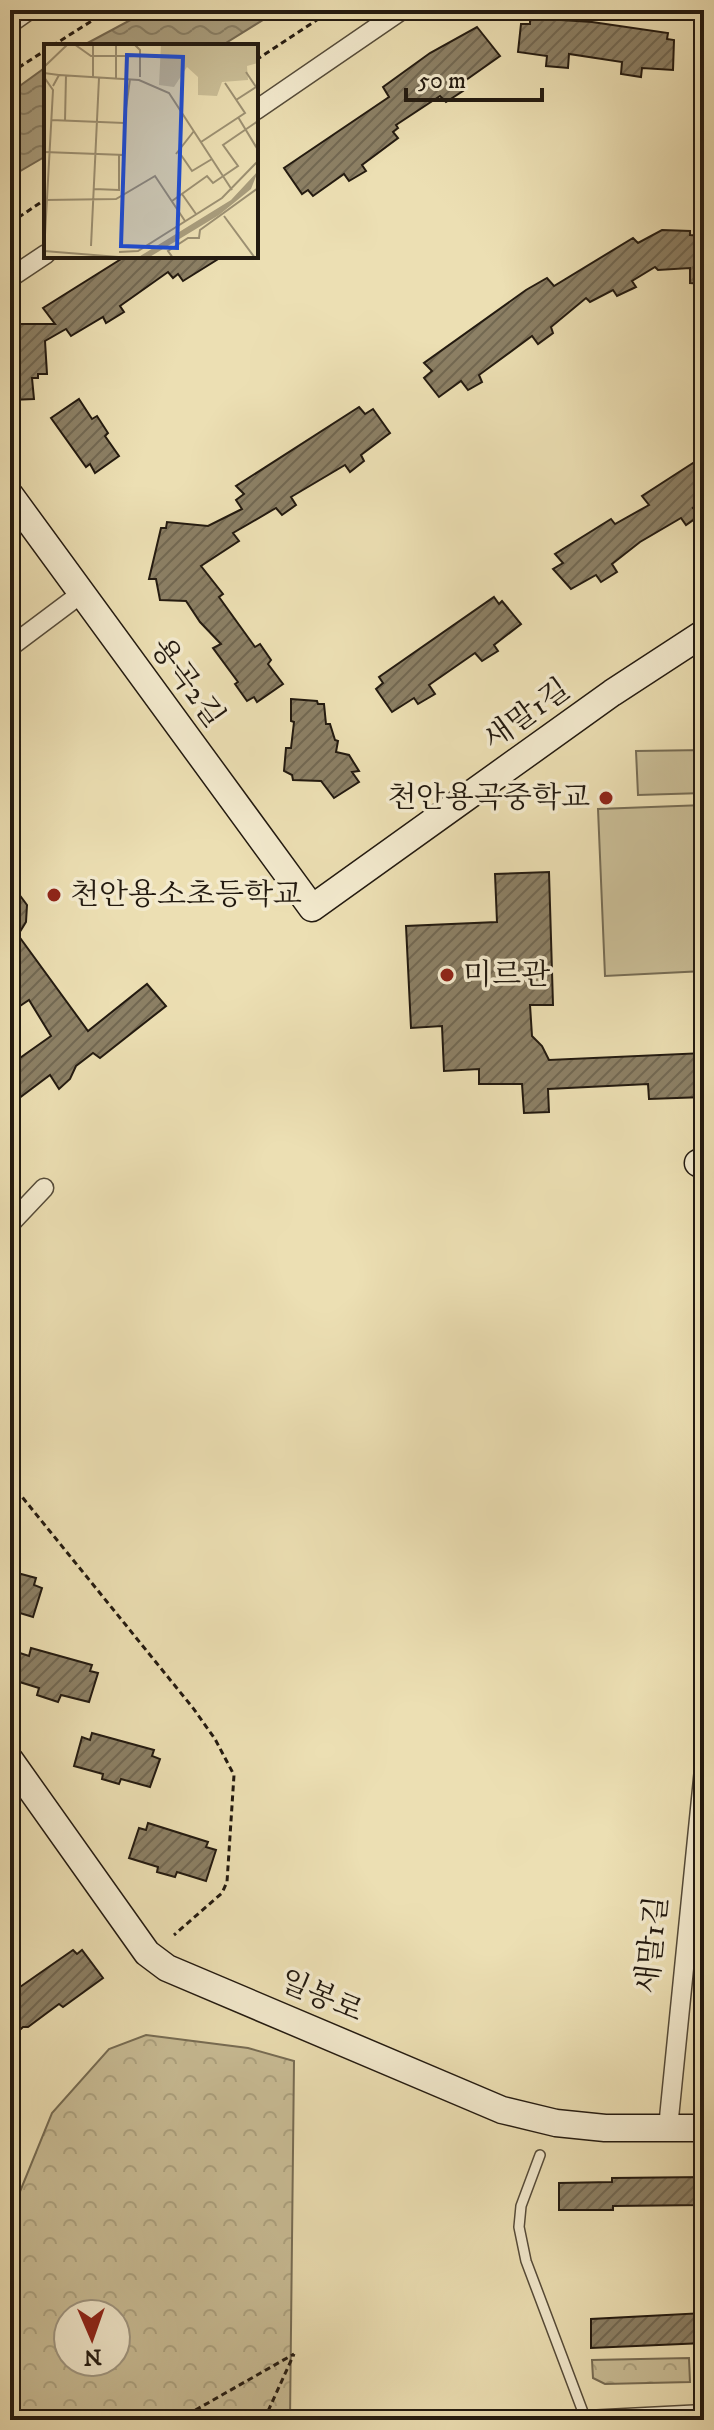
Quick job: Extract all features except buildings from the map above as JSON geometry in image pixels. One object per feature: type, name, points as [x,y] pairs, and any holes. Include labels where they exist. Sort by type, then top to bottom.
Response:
[{"type":"street","points":[[258,109],[402,10]]},
{"type":"street","points":[[10,278],[44,255]]},
{"type":"street","name":"용곡2길","points":[[10,495],[312,908]]},
{"type":"street","points":[[10,647],[82,593]]},
{"type":"street","name":"새말1길","points":[[312,908],[612,693],[704,633]]},
{"type":"street","points":[[10,1223],[44,1188]]},
{"type":"street","name":"일봉로","points":[[10,1760],[147,1953],[167,1968],[502,2110],[568,2124],[605,2128],[704,2128]]},
{"type":"street","name":"새말1길","points":[[668,2128],[704,1769]]},
{"type":"street","points":[[586,2420],[704,2414]]},
{"type":"lane","points":[[10,29],[37,10]]},
{"type":"lane","points":[[540,2155],[521,2206],[519,2227],[526,2261],[586,2420]]},
{"type":"path","points":[[55,44],[109,10]]},
{"type":"path","points":[[258,59],[332,10]]},
{"type":"path","points":[[10,73],[44,51]]},
{"type":"path","points":[[10,223],[44,200]]},
{"type":"path","points":[[10,1482],[193,1708],[215,1739],[234,1775],[227,1882],[222,1893],[174,1935]]},
{"type":"path","points":[[178,2420],[294,2354],[264,2420]]},
{"type":"green space","points":[[704,750],[704,793],[638,795],[636,751]]},
{"type":"green space","points":[[704,805],[704,971],[605,976],[598,809]]},
{"type":"green space","points":[[146,2035],[248,2048],[294,2061],[290,2420],[10,2420],[10,2216],[52,2113],[109,2049]]},
{"type":"green space","points":[[689,2358],[690,2382],[605,2384],[593,2378],[592,2360]]},
{"type":"water","points":[[149,10],[279,10],[224,44],[86,44]]},
{"type":"water","points":[[44,68],[44,157],[10,177],[10,93]]},
{"type":"place","name":"천안용곡중학교","points":[[606,798]]},
{"type":"place","name":"천안용소초등학교","points":[[54,895]]},
{"type":"place","name":"미르관","points":[[447,975]]}]
